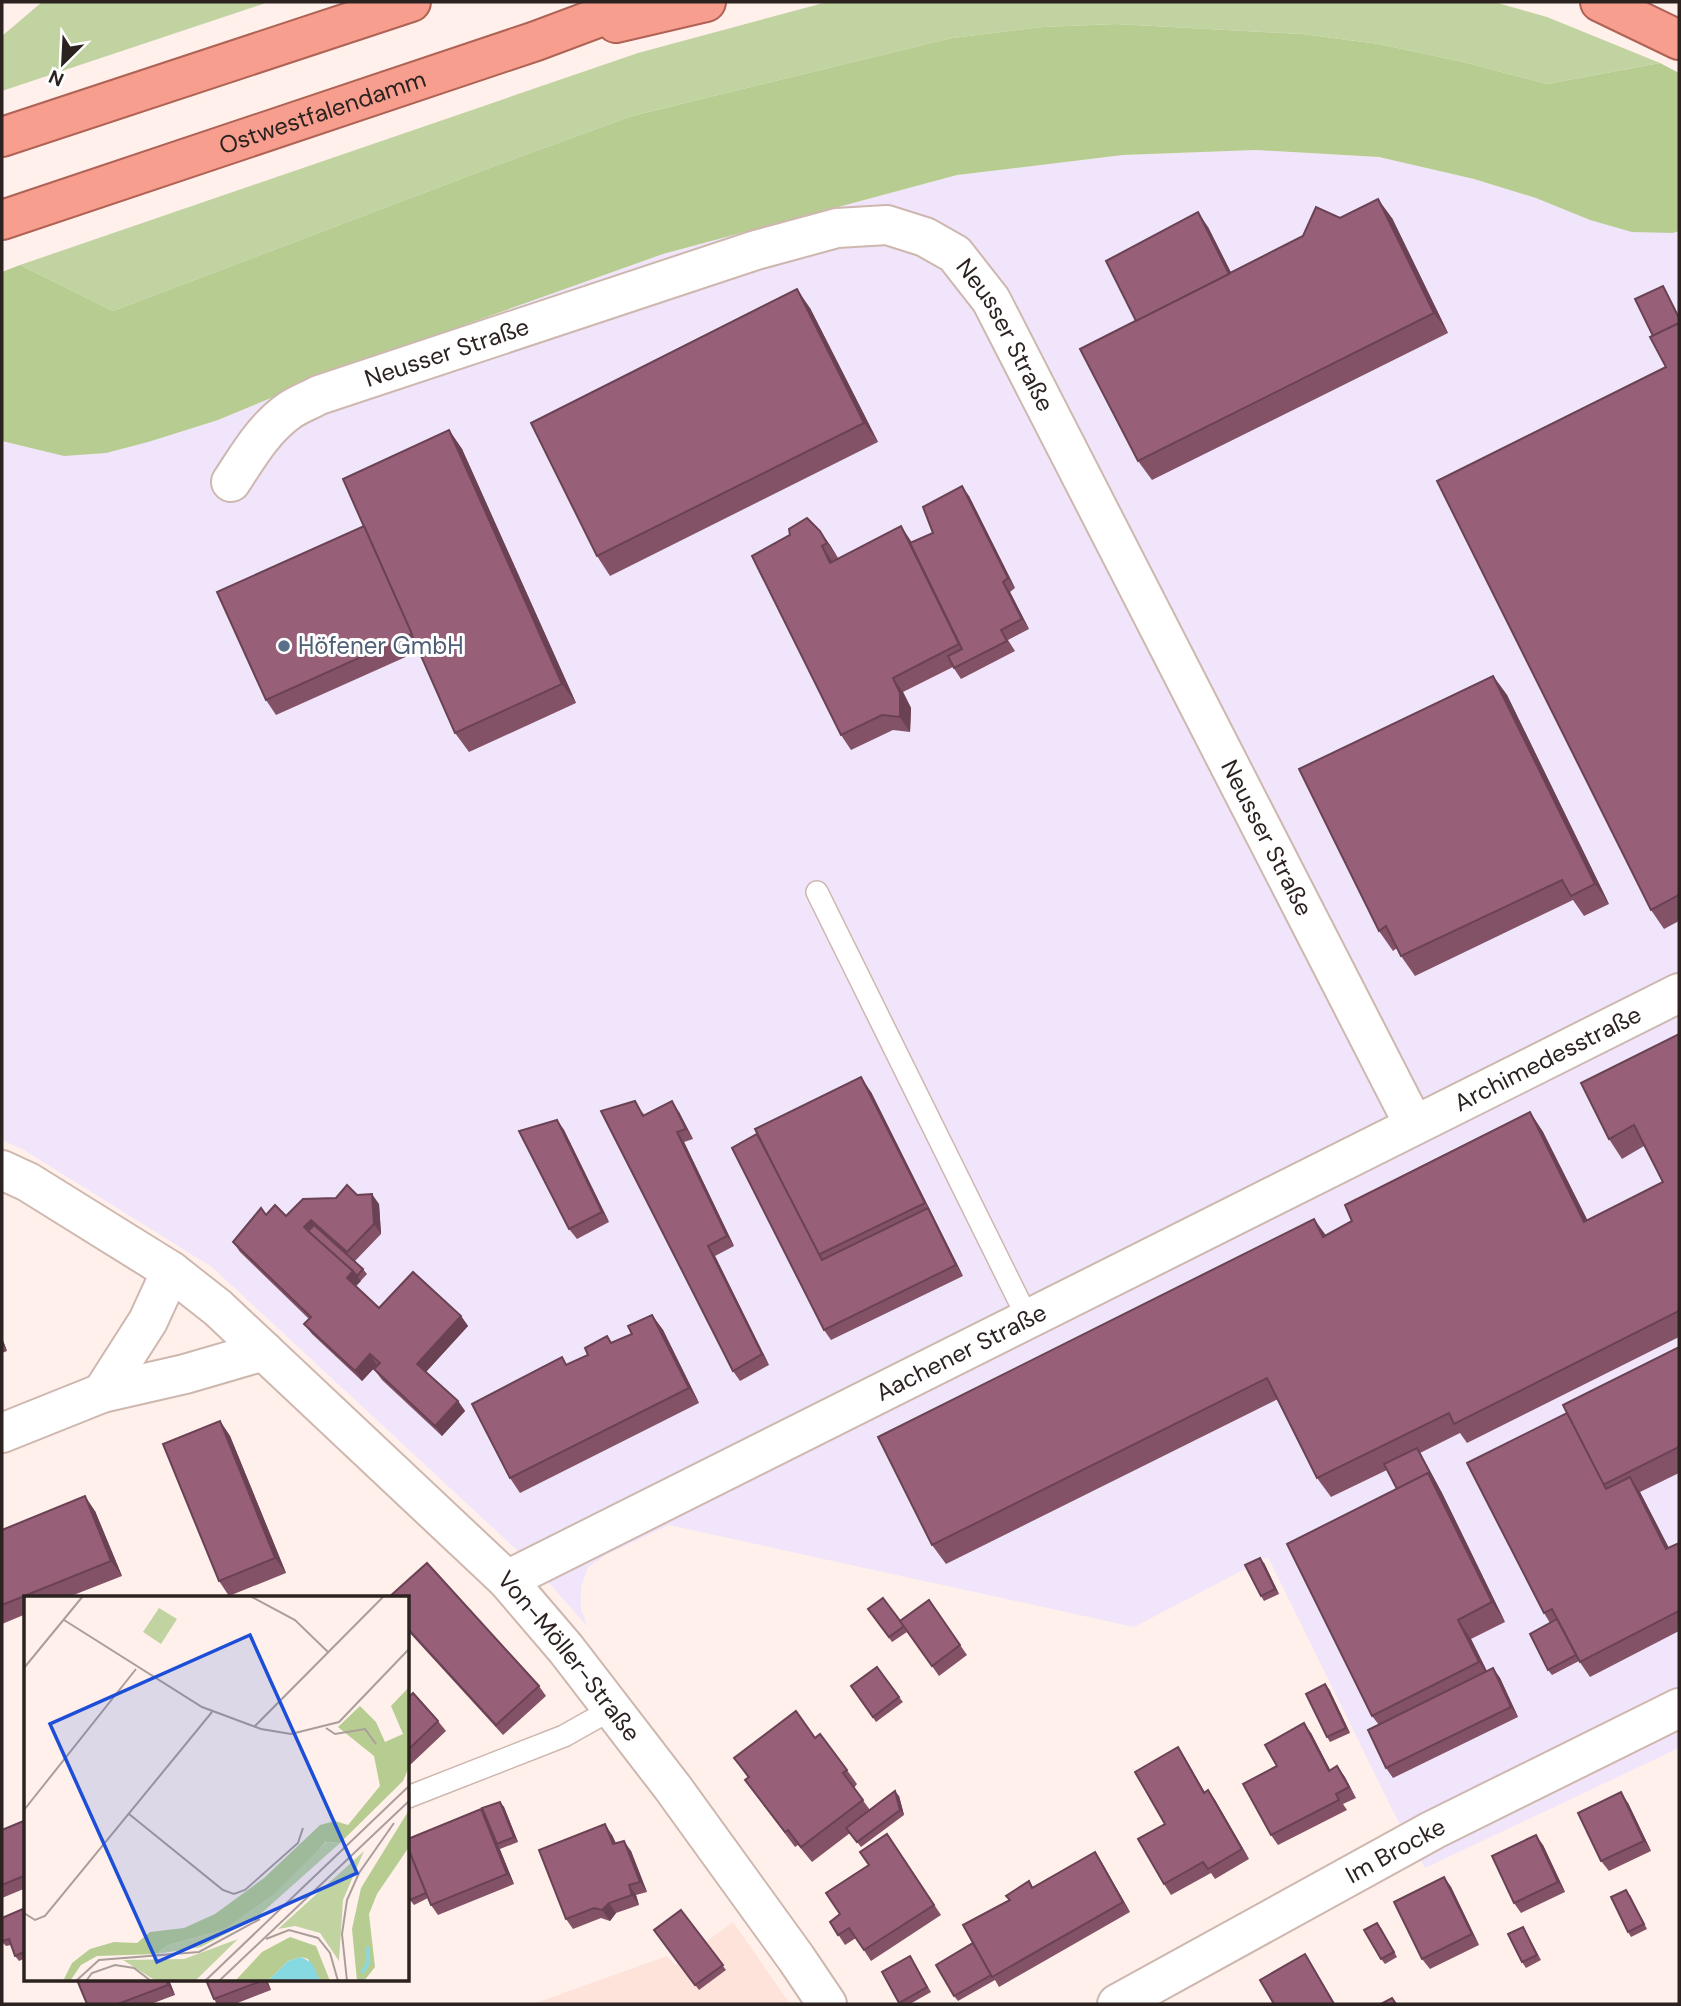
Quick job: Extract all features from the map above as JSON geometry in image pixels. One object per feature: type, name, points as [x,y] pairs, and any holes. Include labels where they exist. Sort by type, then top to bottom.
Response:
[{"type":"highway","points":[[2,137],[411,2]]},
{"type":"highway","name":"Ostwestfalendamm","points":[[2,220],[536,41],[640,2]]},
{"type":"highway","points":[[536,41],[706,2]]},
{"type":"highway","points":[[1600,2],[1679,40]]},
{"type":"street","name":"Neusser Straße","points":[[231,482],[255,445],[274,425],[290,410],[319,395],[756,250],[837,228],[887,225],[925,237],[955,254],[991,299],[1414,1125]]},
{"type":"street","name":"Archimedesstraße","points":[[1414,1125],[1679,993]]},
{"type":"street","name":"Aachener Straße","points":[[508,1580],[1414,1125]]},
{"type":"street","name":"Von-Möller-Straße","points":[[2,1170],[28,1182],[172,1271],[218,1308],[508,1580],[566,1649],[697,1821],[827,2004]]},
{"type":"street","points":[[102,1393],[148,1321],[172,1271]]},
{"type":"street","points":[[2,1433],[102,1393],[185,1374],[264,1351]]},
{"type":"street","name":"Im Brocke","points":[[1117,2004],[1425,1835],[1679,1708]]},
{"type":"lane","points":[[817,892],[1028,1319]]},
{"type":"lane","points":[[410,1796],[564,1736],[612,1709]]},
{"type":"shaded area","points":[[1255,150],[1379,157],[1474,179],[1536,198],[1590,220],[1673,233],[1679,231],[1679,1748],[1425,1868],[1395,1815],[1268,1557],[1134,1627],[669,1525],[606,1555],[588,1567],[581,1587],[581,1609],[588,1627],[533,1565],[212,1267],[24,1150],[2,1140],[2,441],[64,456],[218,420],[341,369],[663,254],[957,175],[1123,155]]},
{"type":"shaded area","points":[[733,1922],[790,2004],[533,2004],[667,1956],[675,1965]]},
{"type":"green space","points":[[42,2],[269,2],[2,91],[2,36]]},
{"type":"green space","points":[[827,2],[1494,2],[1547,17],[1660,63],[1547,84],[1379,44],[1302,34],[1116,24],[1043,27],[952,38],[632,116],[113,311],[20,265],[638,53]]},
{"type":"green space","points":[[1116,24],[1302,34],[1379,44],[1547,84],[1660,63],[1679,73],[1679,231],[1632,232],[1474,179],[1379,157],[1255,150],[1123,155],[957,175],[663,254],[341,369],[218,420],[148,442],[106,453],[64,456],[2,441],[2,272],[20,265],[113,311],[632,116],[952,38],[1043,27]]},
{"type":"building","points":[[1378,199],[1434,313],[1138,461],[1080,349],[1303,236],[1316,207],[1340,218]]},
{"type":"building","points":[[1198,212],[1229,274],[1136,321],[1106,261]]},
{"type":"building","points":[[1663,286],[1679,323],[1653,336],[1635,299]]},
{"type":"building","points":[[797,289],[864,423],[597,556],[531,423]]},
{"type":"building","points":[[1679,323],[1679,895],[1651,910],[1437,481],[1666,367],[1650,337]]},
{"type":"building","points":[[449,430],[562,684],[455,733],[343,479]]},
{"type":"building","points":[[962,486],[1008,578],[1003,582],[1022,619],[1001,630],[1007,641],[954,668],[948,656],[962,649],[910,543],[933,533],[923,507]]},
{"type":"building","points":[[807,518],[827,543],[822,546],[830,563],[901,526],[959,644],[893,678],[900,693],[900,717],[882,715],[841,735],[752,556],[790,535],[789,529]]},
{"type":"building","points":[[364,526],[412,634],[266,700],[217,592]]},
{"type":"building","points":[[1493,676],[1595,884],[1571,896],[1562,880],[1401,956],[1386,926],[1379,931],[1299,769]]},
{"type":"building","points":[[1679,1034],[1679,1311],[1454,1424],[1449,1413],[1317,1478],[1267,1378],[932,1545],[878,1437],[1314,1219],[1323,1237],[1352,1221],[1345,1205],[1530,1112],[1584,1222],[1663,1182],[1634,1125],[1609,1139],[1581,1083]]},
{"type":"building","points":[[861,1077],[925,1203],[818,1255],[755,1129]]},
{"type":"building","points":[[635,1101],[643,1116],[672,1101],[686,1129],[677,1132],[727,1236],[708,1246],[762,1354],[733,1371],[601,1111]]},
{"type":"building","points":[[557,1120],[602,1212],[569,1229],[519,1131]]},
{"type":"building","points":[[757,1134],[822,1260],[928,1208],[956,1265],[824,1330],[732,1148]]},
{"type":"building","points":[[347,1185],[357,1195],[372,1194],[374,1224],[347,1252],[311,1220],[304,1227],[353,1271],[347,1278],[379,1308],[413,1272],[461,1316],[417,1364],[458,1401],[435,1426],[374,1369],[380,1363],[370,1354],[355,1371],[304,1324],[311,1317],[233,1242],[261,1208],[266,1215],[275,1205],[286,1216],[303,1199],[336,1198]]},
{"type":"building","points":[[314,1225],[363,1269],[357,1276],[308,1231]]},
{"type":"building","points":[[652,1315],[689,1388],[510,1478],[472,1404],[562,1357],[566,1365],[588,1355],[585,1348],[607,1336],[611,1343],[632,1334],[628,1326]]},
{"type":"building","points":[[1679,1347],[1679,1447],[1603,1485],[1563,1405]]},
{"type":"building","points":[[1567,1413],[1606,1489],[1630,1477],[1666,1549],[1679,1543],[1679,1611],[1580,1662],[1552,1609],[1544,1613],[1467,1463]]},
{"type":"building","points":[[220,1421],[275,1558],[219,1581],[163,1444]]},
{"type":"building","points":[[1417,1448],[1438,1488],[1428,1473],[1397,1489],[1384,1464]]},
{"type":"building","points":[[1428,1473],[1492,1602],[1458,1620],[1479,1662],[1372,1716],[1287,1544]]},
{"type":"building","points":[[85,1496],[111,1561],[2,1605],[2,1530]]},
{"type":"building","points":[[1260,1558],[1275,1589],[1261,1596],[1245,1565]]},
{"type":"building","points":[[427,1563],[539,1686],[496,1725],[410,1631],[410,1596],[390,1596]]},
{"type":"building","points":[[883,1598],[904,1626],[889,1637],[868,1609]]},
{"type":"building","points":[[929,1600],[960,1645],[932,1666],[900,1621]]},
{"type":"building","points":[[1557,1619],[1576,1655],[1548,1670],[1530,1634]]},
{"type":"building","points":[[877,1667],[899,1697],[873,1717],[851,1686]]},
{"type":"building","points":[[1493,1668],[1511,1707],[1386,1768],[1368,1730]]},
{"type":"building","points":[[1325,1684],[1346,1728],[1327,1737],[1306,1694]]},
{"type":"building","points":[[413,1693],[438,1721],[410,1748],[410,1696]]},
{"type":"building","points":[[796,1711],[815,1738],[820,1734],[847,1770],[843,1773],[863,1800],[801,1847],[788,1830],[785,1832],[745,1780],[749,1777],[734,1758]]},
{"type":"building","points":[[1304,1723],[1329,1771],[1337,1766],[1349,1787],[1336,1794],[1339,1800],[1271,1835],[1243,1784],[1277,1766],[1265,1745]]},
{"type":"building","points":[[1178,1747],[1204,1793],[1208,1790],[1242,1849],[1208,1869],[1203,1862],[1164,1884],[1138,1839],[1165,1824],[1135,1772]]},
{"type":"building","points":[[895,1791],[900,1810],[857,1842],[846,1828]]},
{"type":"building","points":[[1621,1792],[1644,1841],[1601,1861],[1578,1813]]},
{"type":"building","points":[[500,1802],[514,1837],[497,1844],[482,1808]]},
{"type":"building","points":[[481,1809],[507,1874],[431,1905],[410,1853],[410,1838]]},
{"type":"building","points":[[24,1821],[24,1876],[2,1885],[2,1830]]},
{"type":"building","points":[[605,1824],[613,1844],[624,1841],[640,1882],[629,1885],[632,1895],[609,1903],[602,1910],[594,1908],[566,1919],[539,1850]]},
{"type":"building","points":[[887,1834],[934,1905],[864,1950],[849,1928],[838,1935],[830,1922],[840,1914],[826,1893],[869,1865],[860,1852]]},
{"type":"building","points":[[1536,1835],[1558,1882],[1514,1903],[1492,1856]]},
{"type":"building","points":[[1095,1852],[1123,1902],[992,1977],[963,1925],[1010,1900],[1006,1896],[1029,1881],[1032,1888]]},
{"type":"building","points":[[410,1853],[426,1893],[410,1900]]},
{"type":"building","points":[[1444,1877],[1472,1934],[1422,1959],[1394,1902]]},
{"type":"building","points":[[1626,1890],[1644,1924],[1628,1932],[1611,1897]]},
{"type":"building","points":[[24,1908],[24,1952],[15,1956],[9,1939],[2,1941],[2,1918]]},
{"type":"building","points":[[681,1910],[723,1965],[695,1985],[654,1930]]},
{"type":"building","points":[[1377,1923],[1394,1952],[1381,1959],[1364,1930]]},
{"type":"building","points":[[1523,1927],[1537,1955],[1522,1962],[1508,1934]]},
{"type":"building","points":[[973,1943],[991,1975],[954,1996],[936,1965]]},
{"type":"building","points":[[1305,1954],[1334,2004],[1274,2004],[1260,1980]]},
{"type":"building","points":[[910,1956],[927,1987],[899,2003],[882,1972]]},
{"type":"building","points":[[78,1982],[167,1982],[168,1985],[118,2004],[87,2004]]},
{"type":"building","points":[[207,1982],[259,1982],[214,1999]]},
{"type":"building","points":[[1392,1998],[1396,2004],[1381,2004]]},
{"type":"place","name":"Höfener GmbH","points":[[284,646]]}]
